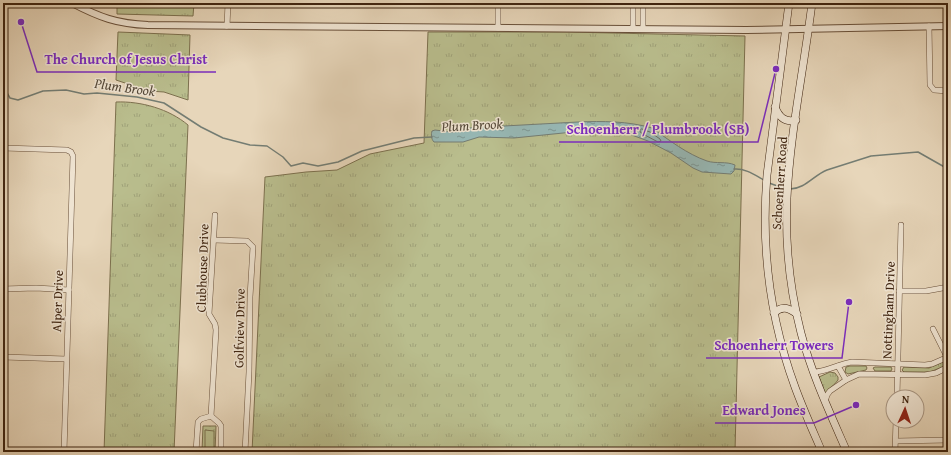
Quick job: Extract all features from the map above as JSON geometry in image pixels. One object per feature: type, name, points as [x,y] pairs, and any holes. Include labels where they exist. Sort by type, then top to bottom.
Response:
[{"type":"main road","name":"Schoenherr Road","points":[[789,3],[765,190],[766,253],[774,313],[784,355],[796,390],[822,452]]},
{"type":"main road","name":"Schoenherr Road","points":[[812,3],[790,162],[787,222],[788,254],[797,314],[813,372],[846,451]]},
{"type":"main road","points":[[775,107],[783,119],[790,121],[796,120]]},
{"type":"main road","points":[[774,313],[782,308],[790,309],[797,314]]},
{"type":"street","points":[[72,3],[104,18],[125,23],[148,25],[741,30],[948,26]]},
{"type":"street","points":[[227,26],[228,3]]},
{"type":"street","points":[[498,3],[498,28]]},
{"type":"street","points":[[633,3],[633,29]]},
{"type":"street","points":[[643,3],[643,29]]},
{"type":"street","points":[[929,26],[930,85],[932,89],[937,91],[948,91]]},
{"type":"street","name":"Alper Drive","points":[[3,148],[67,150],[71,152],[73,156],[64,452]]},
{"type":"street","name":"Clubhouse Drive","points":[[211,416],[216,330],[215,324],[209,314],[215,215]]},
{"type":"street","name":"Nottingham Drive","points":[[897,389],[901,225]]},
{"type":"street","name":"Golfview Drive","points":[[214,240],[248,241],[253,247],[245,452]]},
{"type":"street","points":[[899,291],[926,291],[948,287]]},
{"type":"street","points":[[3,289],[25,288],[69,290]]},
{"type":"street","points":[[813,372],[825,371],[852,362],[932,364],[948,358],[933,329]]},
{"type":"street","points":[[3,357],[66,359]]},
{"type":"street","points":[[870,363],[870,373]]},
{"type":"street","points":[[838,366],[846,380]]},
{"type":"street","points":[[825,403],[830,391],[846,380],[859,374],[929,374],[948,367]]},
{"type":"street","points":[[196,452],[198,422],[201,419],[211,416],[221,426],[221,452]]},
{"type":"street","points":[[895,452],[896,429]]},
{"type":"street","points":[[896,441],[948,440]]},
{"type":"green space","points":[[117,3],[194,3],[193,16],[117,14]]},
{"type":"green space","points":[[118,32],[190,35],[188,100],[164,92],[149,91],[116,80]]},
{"type":"green space","points":[[428,32],[567,32],[745,36],[735,452],[252,452],[265,177],[337,170],[370,154],[424,143]]},
{"type":"green space","points":[[116,102],[135,103],[154,107],[180,119],[188,125],[174,452],[104,452]]},
{"type":"green space","points":[[945,361],[947,362],[947,365],[930,372],[904,372],[902,370],[904,367],[929,368]]},
{"type":"green space","points":[[866,366],[867,368],[866,370],[848,374],[845,372],[846,367]]},
{"type":"green space","points":[[891,367],[892,369],[891,371],[875,371],[873,368]]},
{"type":"green space","points":[[830,372],[835,373],[838,380],[825,393],[819,377]]},
{"type":"green space","points":[[203,426],[216,426],[215,452],[202,451]]},
{"type":"green space","points":[[205,430],[214,431],[214,449],[205,449]]},
{"type":"water","points":[[578,122],[615,122],[652,128],[692,155],[710,162],[735,165],[734,171],[731,174],[702,172],[648,141],[629,134],[573,132],[514,138],[479,137],[463,142],[434,142],[432,139],[432,131],[435,130],[452,132],[484,125],[504,126]]},
{"type":"waterway","name":"Plum Brook","points":[[3,86],[10,98],[18,100],[43,91],[66,90],[84,94],[97,93],[137,97],[164,103],[201,127],[223,138],[250,145],[267,146],[283,157],[291,166],[303,163],[318,166],[338,162],[362,151],[414,138],[432,137]]},
{"type":"waterway","name":"Plum Brook","points":[[790,189],[800,187],[822,172],[871,156],[918,152],[948,169]]},
{"type":"waterway","name":"Plum Brook","points":[[734,169],[746,171],[764,180]]},
{"type":"waterway","name":"Plum Brook","points":[[769,183],[786,189]]},
{"type":"place","name":"The Church of Jesus Christ","points":[[21,22]]},
{"type":"place","name":"Schoenherr / Plumbrook (SB)","points":[[776,69]]},
{"type":"place","name":"Schoenherr Towers","points":[[849,302]]},
{"type":"place","name":"Edward Jones","points":[[856,405]]}]
